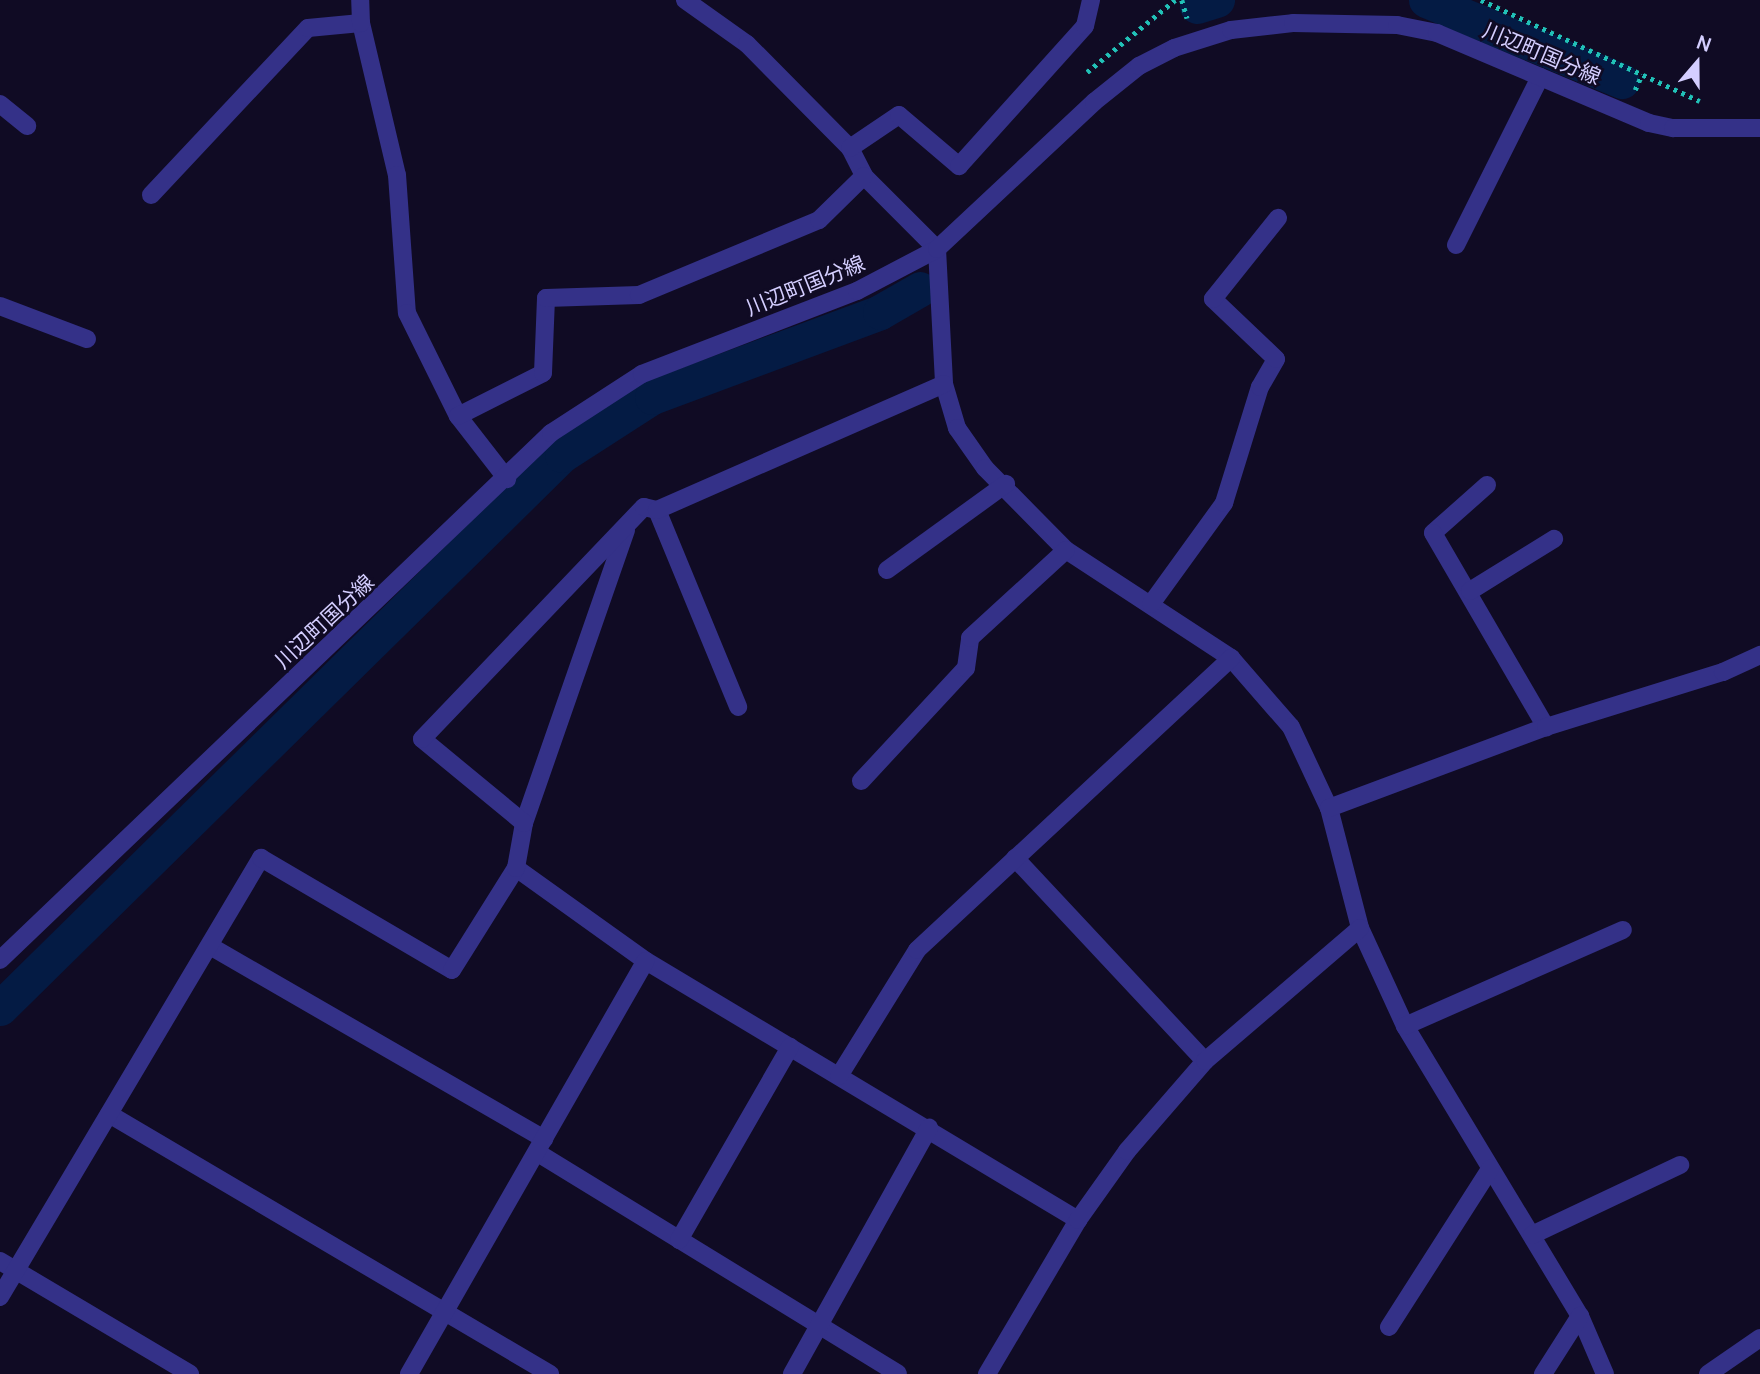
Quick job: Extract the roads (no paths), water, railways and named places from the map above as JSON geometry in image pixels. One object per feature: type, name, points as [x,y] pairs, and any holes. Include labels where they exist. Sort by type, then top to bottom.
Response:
[{"type":"street","points":[[360,0],[361,23],[397,175],[407,313],[458,416],[507,479]]},
{"type":"street","points":[[685,0],[747,44],[850,148],[864,176],[937,249],[944,384],[957,428],[985,468],[1006,484],[1066,550],[1231,658],[1290,727],[1329,808],[1360,928],[1405,1026],[1580,1316],[1605,1374]]},
{"type":"street","points":[[850,148],[899,115],[959,166],[1085,26],[1091,0]]},
{"type":"street","points":[[151,195],[308,28],[361,23]]},
{"type":"street","name":"川辺町国分線","points":[[0,960],[507,479],[551,433],[642,374],[857,292],[937,249],[1139,66],[1231,30],[1293,23],[1396,25],[1437,33],[1649,123],[1674,128],[1760,128]]},
{"type":"street","points":[[1456,246],[1540,77]]},
{"type":"street","points":[[0,104],[27,126]]},
{"type":"street","points":[[458,416],[543,373],[546,298],[639,295],[819,220],[864,176]]},
{"type":"street","points":[[1151,604],[1224,503],[1260,387],[1276,359],[1213,299],[1278,218]]},
{"type":"street","points":[[0,306],[87,339]]},
{"type":"street","points":[[524,823],[422,738],[644,507],[657,510],[944,384]]},
{"type":"street","points":[[887,570],[1006,484]]},
{"type":"street","points":[[1487,485],[1433,533],[1470,591],[1546,727]]},
{"type":"street","points":[[657,510],[738,708]]},
{"type":"street","points":[[0,1297],[7,1266],[109,1114],[261,858],[452,970],[516,868],[524,823],[629,524]]},
{"type":"street","points":[[1470,591],[1554,539]]},
{"type":"street","points":[[861,781],[966,668],[970,638],[1066,550]]},
{"type":"street","points":[[1329,808],[1546,727],[1723,672],[1760,655]]},
{"type":"street","points":[[839,1076],[917,950],[1231,658]]},
{"type":"street","points":[[1015,858],[1205,1061]]},
{"type":"street","points":[[516,868],[646,961],[929,1128],[1078,1220]]},
{"type":"street","points":[[988,1374],[1078,1220],[1127,1151],[1205,1061],[1360,928]]},
{"type":"street","points":[[1405,1026],[1623,930]]},
{"type":"street","points":[[210,946],[541,1146],[679,1240],[898,1374]]},
{"type":"street","points":[[409,1374],[646,961]]},
{"type":"street","points":[[679,1240],[790,1047]]},
{"type":"street","points":[[109,1114],[550,1374]]},
{"type":"street","points":[[792,1374],[821,1327],[929,1128]]},
{"type":"street","points":[[1532,1236],[1680,1165]]},
{"type":"street","points":[[1389,1327],[1489,1169]]},
{"type":"street","points":[[7,1266],[190,1374]]},
{"type":"street","points":[[1542,1374],[1580,1316]]},
{"type":"street","points":[[1708,1374],[1760,1338]]},
{"type":"waterway","points":[[1197,6],[1217,0]]},
{"type":"waterway","points":[[1426,0],[1622,81]]},
{"type":"waterway","points":[[0,1008],[562,455],[652,397],[880,312],[920,289]]}]
